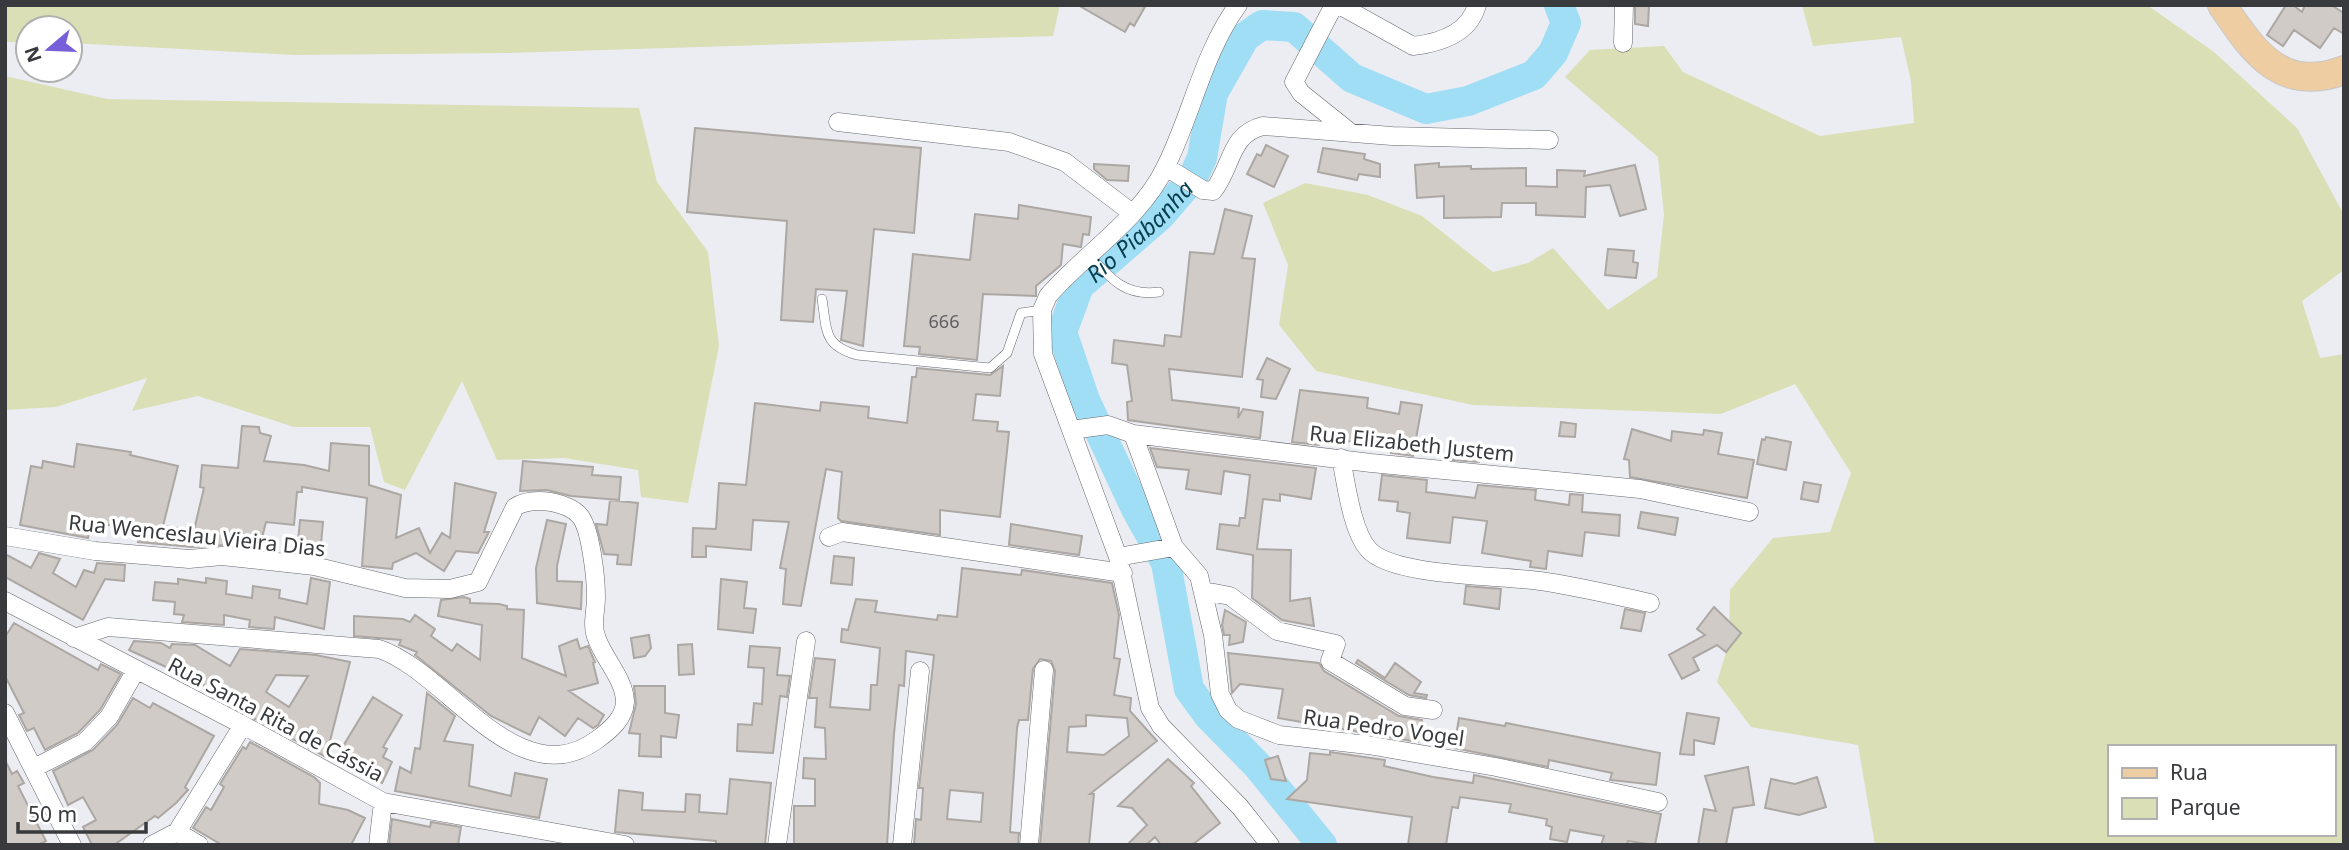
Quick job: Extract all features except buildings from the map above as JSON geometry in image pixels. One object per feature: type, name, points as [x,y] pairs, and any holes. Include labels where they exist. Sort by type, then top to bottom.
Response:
[{"type":"main road","points":[[2222,5],[2252,48],[2278,70],[2311,78],[2344,69]]},
{"type":"street","points":[[1238,5],[1215,46],[1172,172],[1132,213],[1093,260],[1054,289],[1042,310],[1043,354],[1079,428],[1124,562],[1150,708],[1161,726],[1240,807],[1270,845]]},
{"type":"street","points":[[1351,133],[1301,93],[1294,82],[1336,5],[1413,46],[1449,38],[1463,28],[1475,14],[1477,5]]},
{"type":"street","points":[[1623,43],[1624,5]]},
{"type":"street","points":[[838,122],[1009,142],[1065,162],[1132,213]]},
{"type":"street","points":[[1172,172],[1203,190],[1215,189],[1238,139],[1251,129],[1272,126],[1351,133],[1549,139]]},
{"type":"street","name":"Rua Elizabeth Justem","points":[[1079,428],[1108,425],[1133,433],[1640,489],[1749,512]]},
{"type":"street","name":"Rua Pedro Vogel","points":[[1133,433],[1169,547],[1188,560],[1204,591],[1220,694],[1228,710],[1250,726],[1279,735],[1368,744],[1496,767],[1658,802]]},
{"type":"street","points":[[1341,458],[1359,532],[1366,547],[1377,557],[1441,574],[1539,581],[1650,603]]},
{"type":"street","name":"Rua Wenceslau Vieira Dias","points":[[5,536],[95,551],[190,559],[222,556],[314,566],[405,588],[450,589],[478,582],[515,507],[532,501],[568,506],[581,516],[591,558],[597,639],[614,670],[625,702],[617,725],[594,742],[561,756],[536,753],[508,740],[402,660],[379,649],[108,627],[74,638]]},
{"type":"street","points":[[829,537],[842,533],[1124,562],[1169,547]]},
{"type":"street","name":"Rua Pedro Vogel","points":[[1204,591],[1230,596],[1277,631],[1336,644],[1330,660],[1405,706],[1433,710]]},
{"type":"street","name":"Rua Santa Rita de Cássia","points":[[6,603],[243,724],[383,802],[625,845]]},
{"type":"street","points":[[777,845],[806,641]]},
{"type":"street","points":[[34,768],[85,743],[109,717],[136,670]]},
{"type":"street","points":[[1029,845],[1044,670]]},
{"type":"street","points":[[902,845],[920,671]]},
{"type":"street","points":[[5,713],[72,845]]},
{"type":"street","points":[[152,845],[177,832],[243,724]]},
{"type":"street","points":[[378,845],[383,802]]},
{"type":"street","points":[[177,832],[199,845]]},
{"type":"lane","points":[[1093,260],[1127,290],[1143,294],[1159,292]]},
{"type":"lane","points":[[822,299],[831,343],[839,350],[857,355],[990,368],[1007,353],[1021,313],[1042,310]]},
{"type":"green space","points":[[5,5],[1060,5],[1053,36],[507,53],[294,55],[84,44],[84,14],[14,14],[14,42],[5,42]]},
{"type":"green space","points":[[1802,5],[2147,5],[2214,52],[2297,128],[2344,215],[2344,270],[2302,301],[2320,358],[2344,354],[2344,845],[1875,845],[1858,745],[1751,727],[1717,682],[1729,643],[1730,590],[1773,538],[1830,532],[1851,473],[1795,384],[1721,414],[1473,405],[1316,371],[1279,325],[1288,265],[1263,203],[1305,183],[1368,195],[1422,216],[1493,272],[1528,263],[1553,248],[1608,310],[1657,277],[1664,215],[1658,157],[1565,77],[1590,50],[1664,46],[1683,72],[1820,136],[1914,123],[1911,81],[1901,37],[1813,46]]},
{"type":"green space","points":[[5,76],[14,78],[14,84],[40,84],[107,99],[639,108],[657,182],[708,252],[719,346],[688,503],[641,497],[638,470],[564,458],[497,460],[462,381],[405,490],[384,482],[370,427],[294,427],[198,396],[132,411],[147,378],[56,407],[5,410]]},
{"type":"waterway","name":"Rio Piabanha","points":[[1322,845],[1257,765],[1208,715],[1189,689],[1166,563],[1136,509],[1085,400],[1062,332],[1079,286],[1160,216],[1192,179],[1202,158],[1213,93],[1245,37],[1262,25],[1294,27],[1352,78],[1426,109],[1468,101],[1534,75],[1553,53],[1566,23],[1559,5]]}]
